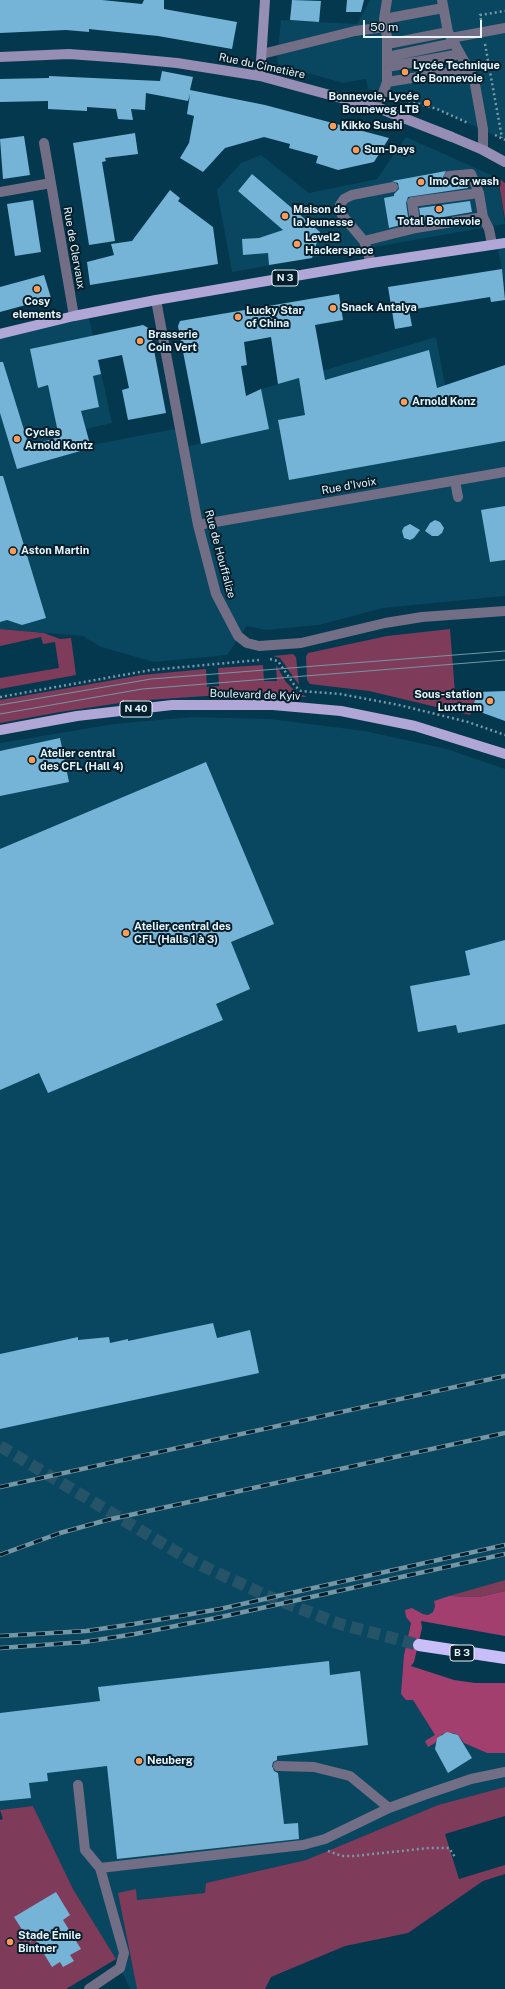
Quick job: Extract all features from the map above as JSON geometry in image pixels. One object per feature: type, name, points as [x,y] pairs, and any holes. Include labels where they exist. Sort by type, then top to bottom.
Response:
[{"type":"highway","name":"B 3","points":[[419,1645],[474,1655],[505,1658]]},
{"type":"main road","name":"N 3","points":[[0,334],[74,316],[156,300],[371,263],[505,242]]},
{"type":"main road","name":"Boulevard de Kyiv","points":[[0,730],[77,716],[172,705],[273,706],[341,711],[415,726],[505,754]]},
{"type":"street","points":[[260,76],[265,0]]},
{"type":"street","points":[[378,108],[387,82],[387,44],[384,23],[387,0]]},
{"type":"street","points":[[262,54],[384,23],[443,4],[451,38],[474,79],[483,129],[483,150]]},
{"type":"street","points":[[387,44],[451,38],[505,28]]},
{"type":"street","points":[[387,57],[451,38]]},
{"type":"street","name":"Rue du Cimetière","points":[[0,56],[69,54],[116,57],[177,63],[260,76],[378,108],[483,150],[505,162]]},
{"type":"street","points":[[387,67],[460,54]]},
{"type":"street","points":[[387,82],[469,69]]},
{"type":"street","name":"Rue de Clervaux","points":[[44,142],[74,316]]},
{"type":"street","points":[[450,176],[471,174],[479,192],[483,217],[489,229],[492,244]]},
{"type":"street","points":[[0,192],[51,183]]},
{"type":"street","points":[[371,263],[364,241],[342,215],[340,205],[344,199],[352,195],[393,187]]},
{"type":"street","points":[[416,228],[412,202],[479,192]]},
{"type":"street","points":[[364,241],[416,228],[483,217]]},
{"type":"street","name":"Rue de Houffalize","points":[[156,300],[198,525],[216,594],[230,624],[238,636],[247,643],[259,646],[301,643],[384,623],[422,617],[505,611]]},
{"type":"street","name":"Rue d'Ivoix","points":[[198,525],[505,472]]},
{"type":"street","points":[[455,481],[458,497]]},
{"type":"street","points":[[278,1766],[314,1767],[350,1776],[389,1808]]},
{"type":"street","points":[[100,1868],[303,1845],[325,1839],[389,1808],[471,1779],[505,1772]]},
{"type":"street","points":[[78,1785],[85,1850],[100,1868],[124,1954],[120,1968],[89,1989]]},
{"type":"path","points":[[483,32],[503,139]]},
{"type":"path","points":[[383,94],[437,109],[503,139]]},
{"type":"path","points":[[0,697],[151,670],[270,659],[278,661],[294,686],[301,691],[340,694],[399,705],[468,722],[505,735]]},
{"type":"path","points":[[327,1851],[342,1856],[354,1856],[429,1848],[449,1848],[455,1857]]},
{"type":"shaded area","name":"Lycée Technique de Bonnevoie","points":[[370,0],[505,0],[505,140],[437,109],[368,89],[366,79],[343,83],[279,65],[277,60],[281,20],[357,24]]},
{"type":"shaded area","points":[[406,137],[498,178],[505,224],[232,272],[217,190],[241,163],[261,155],[309,193],[377,179]]},
{"type":"shaded area","points":[[498,178],[505,183],[505,219]]},
{"type":"shaded area","points":[[505,243],[505,286],[497,244]]},
{"type":"shaded area","points":[[88,313],[112,423],[86,429],[91,445],[180,428],[184,447],[268,429],[261,389],[436,337],[445,385],[505,365],[505,596],[383,608],[319,625],[266,630],[247,626],[227,655],[154,662],[101,647],[83,636],[0,629],[0,334]]},
{"type":"shaded area","points":[[0,629],[44,633],[60,639],[71,638],[76,675],[0,689],[0,678],[59,668],[55,642],[43,644],[41,637],[0,646]]},
{"type":"shaded area","points":[[450,629],[455,693],[478,692],[470,715],[369,691],[310,684],[307,680],[306,657],[308,653],[387,636]]},
{"type":"shaded area","points":[[293,654],[296,657],[299,685],[280,658],[273,656]]},
{"type":"shaded area","points":[[263,665],[264,681],[277,681],[276,665],[286,682],[295,691],[307,697],[206,696],[133,701],[0,723],[0,700],[142,675],[206,669],[207,687],[219,686],[218,668]]},
{"type":"shaded area","points":[[192,717],[270,719],[365,731],[447,749],[505,769],[505,1580],[434,1601],[435,1606],[433,1612],[428,1615],[412,1608],[411,1623],[404,1655],[413,1700],[437,1738],[447,1732],[453,1733],[458,1735],[464,1743],[487,1753],[505,1753],[505,1787],[438,1805],[306,1860],[206,1883],[206,1893],[136,1900],[118,1893],[137,1989],[130,1989],[116,1959],[73,1889],[33,1806],[0,1810],[0,743],[114,724]]},
{"type":"shaded area","points":[[505,1580],[505,1591],[479,1597],[449,1596]]},
{"type":"shaded area","points":[[505,1591],[505,1636],[421,1621],[422,1628],[414,1662],[411,1666],[454,1680],[475,1683],[505,1683],[505,1753],[487,1753],[464,1743],[458,1735],[453,1733],[442,1734],[435,1743],[428,1747],[425,1741],[435,1735],[413,1700],[406,1700],[401,1694],[404,1655],[411,1623],[406,1617],[405,1610],[412,1608],[428,1615],[433,1612],[435,1606],[434,1601],[449,1596],[479,1597]]},
{"type":"shaded area","points":[[505,1787],[505,1816],[445,1834],[459,1879],[505,1865],[505,1874],[483,1881],[408,1933],[345,1946],[271,1977],[265,1989],[137,1989],[118,1893],[136,1889],[137,1900],[205,1893],[206,1883],[306,1860],[438,1805]]},
{"type":"shaded area","points":[[33,1806],[73,1889],[116,1959],[66,1989],[0,1989],[0,1820],[3,1819],[0,1810]]},
{"type":"building","points":[[0,0],[102,0],[142,4],[144,0],[164,0],[164,9],[237,22],[232,49],[158,36],[89,29],[89,32],[66,30],[0,33]]},
{"type":"building","points":[[292,0],[321,1],[319,22],[290,20]]},
{"type":"building","points":[[347,0],[364,0],[361,12],[346,12]]},
{"type":"building","points":[[162,71],[193,77],[190,90],[265,105],[389,138],[374,162],[338,170],[316,163],[318,156],[289,148],[290,144],[264,137],[225,148],[203,172],[180,158],[189,143],[194,116],[187,114],[190,94],[188,101],[146,93],[145,110],[131,109],[133,120],[118,119],[116,109],[87,107],[87,111],[48,109],[48,101],[0,102],[0,79],[49,78],[49,76],[160,81]]},
{"type":"building","points":[[135,133],[138,154],[105,158],[106,161],[102,162],[115,241],[89,245],[73,143]]},
{"type":"building","points":[[24,136],[30,175],[3,179],[0,139]]},
{"type":"building","points":[[446,171],[443,177],[446,182],[451,182],[452,187],[468,184],[468,188],[408,197],[406,203],[409,223],[389,228],[384,198],[394,196],[399,189],[398,183],[392,181]]},
{"type":"building","name":"Maison de la Jeunesse","points":[[252,174],[320,232],[312,258],[269,265],[268,253],[243,255],[242,239],[259,238],[283,230],[238,191]]},
{"type":"building","points":[[170,190],[180,198],[178,201],[213,227],[218,264],[90,285],[87,262],[114,255],[111,244],[132,241]]},
{"type":"building","points":[[33,200],[41,252],[15,256],[7,204]]},
{"type":"building","points":[[470,201],[472,212],[421,221],[419,208]]},
{"type":"building","points":[[502,269],[505,300],[491,302],[490,297],[409,310],[412,326],[395,329],[388,287]]},
{"type":"building","points":[[44,275],[51,298],[0,312],[0,287]]},
{"type":"building","points":[[339,294],[343,320],[315,325],[325,380],[429,350],[437,388],[505,365],[505,441],[289,480],[278,420],[305,415],[299,378],[278,384],[271,337],[244,342],[247,365],[241,366],[246,396],[261,389],[269,429],[201,444],[178,326],[180,321]]},
{"type":"building","points":[[143,325],[150,329],[166,413],[128,420],[122,390],[129,388],[122,355],[98,360],[101,374],[93,376],[99,407],[81,411],[91,448],[17,469],[0,413],[0,362],[3,362],[29,446],[59,437],[48,385],[38,388],[30,349]]},
{"type":"building","name":"Aston Martin","points":[[0,476],[3,476],[46,618],[22,625],[7,620],[0,622]]},
{"type":"building","points":[[505,506],[505,560],[490,562],[481,510]]},
{"type":"building","points":[[435,520],[440,522],[444,528],[442,533],[438,536],[432,536],[425,531],[430,523]]},
{"type":"building","points":[[410,524],[420,530],[414,538],[410,540],[404,538],[402,531],[404,527]]},
{"type":"building","name":"Sous-station Luxtram","points":[[505,691],[505,721],[472,709],[478,692]]},
{"type":"building","name":"Atelier central des CFL (Hall 4)","points":[[60,738],[69,782],[0,796],[0,751]]},
{"type":"building","name":"Atelier central des CFL (Halls 1 à 3)","points":[[206,762],[274,924],[231,942],[250,989],[216,1004],[223,1020],[48,1093],[39,1073],[0,1090],[0,849]]},
{"type":"building","points":[[505,940],[505,1024],[458,1033],[456,1025],[418,1032],[410,986],[470,975],[465,951]]},
{"type":"building","points":[[213,1323],[217,1338],[250,1330],[259,1373],[0,1429],[0,1354],[78,1337],[78,1340],[109,1337],[110,1343],[128,1339],[128,1341]]},
{"type":"building","name":"Neuberg","points":[[329,1661],[330,1675],[360,1671],[368,1745],[277,1756],[277,1760],[273,1762],[272,1766],[274,1771],[278,1773],[284,1824],[298,1823],[299,1839],[117,1859],[107,1766],[47,1773],[48,1781],[29,1783],[31,1798],[0,1801],[0,1713],[100,1701],[98,1687]]},
{"type":"building","points":[[447,1732],[458,1735],[472,1758],[448,1773],[435,1749],[437,1738]]},
{"type":"building","points":[[56,1892],[70,1915],[63,1920],[81,1949],[70,1955],[74,1961],[63,1967],[60,1962],[52,1967],[35,1939],[30,1942],[14,1917]]},
{"type":"tunnel","points":[[0,1446],[190,1560],[265,1595],[340,1624],[419,1645]]},
{"type":"tram line","points":[[0,705],[151,679],[505,651]]},
{"type":"tram line","points":[[0,714],[142,689],[505,660]]},
{"type":"railway","points":[[0,1487],[505,1376]]},
{"type":"railway","points":[[0,1555],[60,1533],[107,1520],[505,1433]]},
{"type":"railway","points":[[0,1636],[86,1631],[220,1609],[505,1545]]},
{"type":"railway","points":[[0,1648],[84,1642],[135,1634],[221,1617],[505,1554]]},
{"type":"place","name":"Lycée Technique de Bonnevoie","points":[[405,72]]},
{"type":"place","name":"Bonnevoie, Lycée Bouneweg LTB","points":[[427,103]]},
{"type":"place","name":"Kikko Sushi","points":[[333,126]]},
{"type":"place","name":"Sun-Days","points":[[356,150]]},
{"type":"place","name":"Imo Car wash","points":[[421,182]]},
{"type":"place","name":"Total Bonnevoie","points":[[439,209]]},
{"type":"place","name":"Maison de la Jeunesse","points":[[285,216]]},
{"type":"place","name":"Level2 Hackerspace","points":[[297,244]]},
{"type":"place","name":"Cosy elements","points":[[37,289]]},
{"type":"place","name":"Snack Antalya","points":[[333,308]]},
{"type":"place","name":"Lucky Star of China","points":[[238,317]]},
{"type":"place","name":"Brasserie Coin Vert","points":[[140,341]]},
{"type":"place","name":"Arnold Konz","points":[[404,402]]},
{"type":"place","name":"Cycles Arnold Kontz","points":[[17,439]]},
{"type":"place","name":"Aston Martin","points":[[13,551]]},
{"type":"place","name":"Sous-station Luxtram","points":[[490,701]]},
{"type":"place","name":"Atelier central des CFL (Hall 4)","points":[[32,760]]},
{"type":"place","name":"Atelier central des CFL (Halls 1 à 3)","points":[[126,933]]},
{"type":"place","name":"Neuberg","points":[[139,1761]]},
{"type":"place","name":"Stade Émile Bintner","points":[[10,1942]]}]
